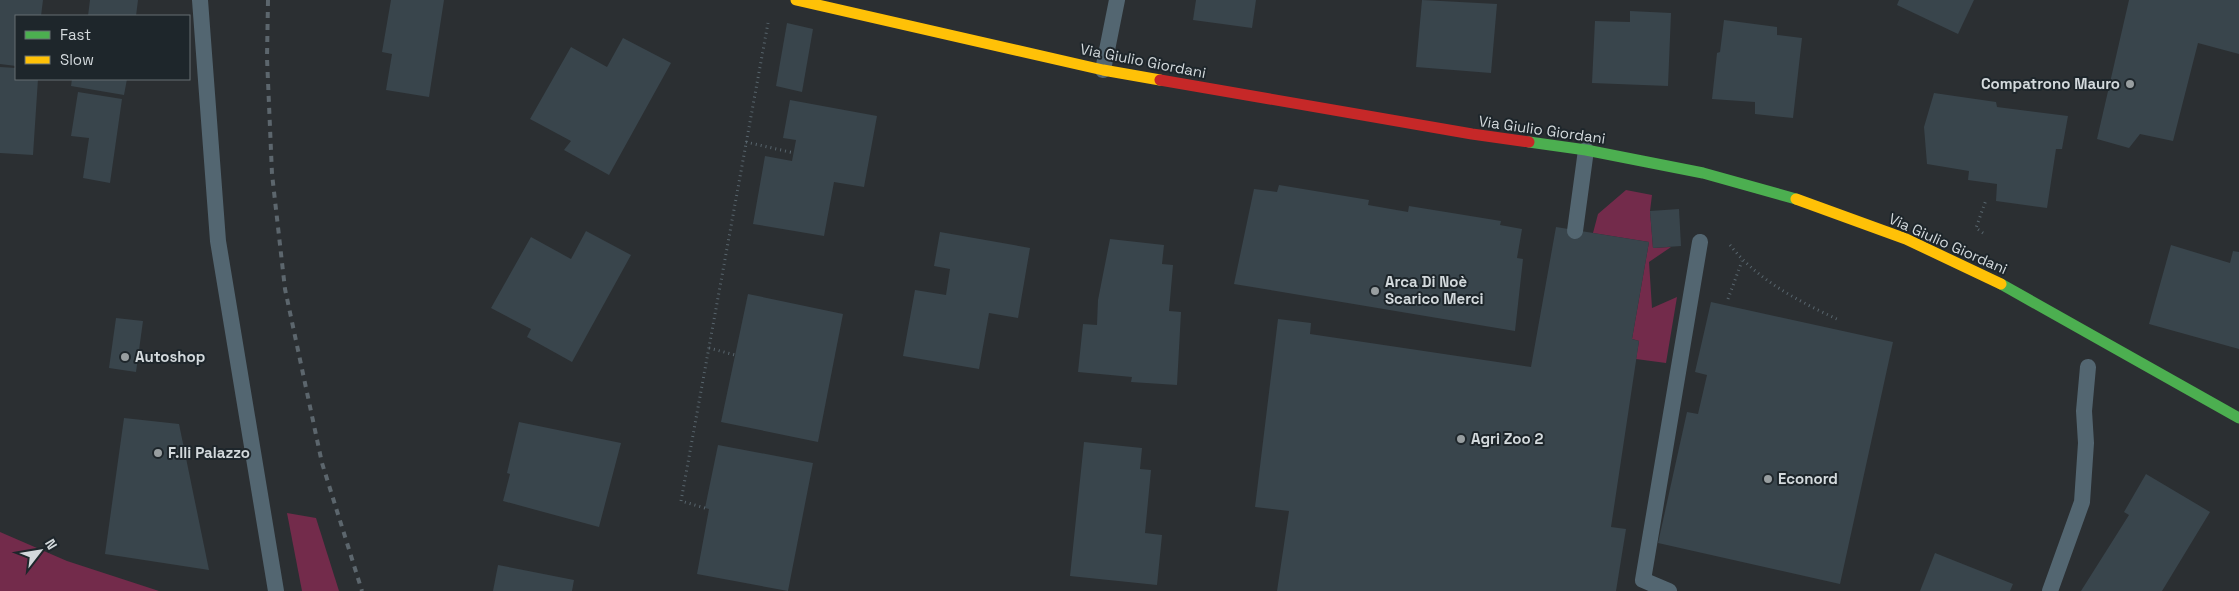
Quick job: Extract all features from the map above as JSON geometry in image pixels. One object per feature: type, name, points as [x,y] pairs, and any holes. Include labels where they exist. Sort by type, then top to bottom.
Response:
[{"type":"street","name":"Via Giulio Giordani","points":[[801,1],[1103,70],[1472,134],[1586,150],[1703,173],[1783,194],[1906,239],[2016,291],[2239,418]]},
{"type":"lane","points":[[200,0],[218,241],[276,591]]},
{"type":"lane","points":[[1103,70],[1117,0]]},
{"type":"lane","points":[[1575,230],[1586,150]]},
{"type":"lane","points":[[1669,591],[1642,580],[1700,242]]},
{"type":"lane","points":[[2050,591],[2082,502],[2086,444],[2084,411],[2088,367]]},
{"type":"path","points":[[705,508],[681,501],[768,19]]},
{"type":"path","points":[[746,142],[794,152]]},
{"type":"path","points":[[1986,200],[1976,228],[1990,238]]},
{"type":"path","points":[[1727,242],[1742,261],[1801,302],[1839,320]]},
{"type":"path","points":[[1728,299],[1742,261]]},
{"type":"path","points":[[709,348],[735,355]]},
{"type":"shaded area","points":[[1626,190],[1652,195],[1650,211],[1653,248],[1671,247],[1649,262],[1652,308],[1677,297],[1666,363],[1636,359],[1639,341],[1632,339],[1649,242],[1593,233],[1598,214]]},
{"type":"shaded area","points":[[287,513],[316,518],[339,591],[302,591]]},
{"type":"shaded area","points":[[0,532],[67,561],[159,591],[0,591]]},
{"type":"building","points":[[0,0],[43,0],[41,15],[15,15],[15,66],[0,64]]},
{"type":"building","points":[[90,0],[138,0],[136,15],[88,15]]},
{"type":"building","points":[[391,0],[444,0],[429,97],[386,90],[392,54],[382,52]]},
{"type":"building","points":[[1196,0],[1256,0],[1252,28],[1193,20]]},
{"type":"building","points":[[1422,0],[1497,4],[1491,73],[1416,67]]},
{"type":"building","points":[[1899,0],[1974,0],[1958,34],[1897,5]]},
{"type":"building","name":"Compatrono Mauro","points":[[2129,0],[2239,0],[2239,54],[2198,43],[2173,141],[2140,134],[2129,148],[2097,139]]},
{"type":"building","points":[[1630,11],[1671,13],[1668,86],[1592,83],[1595,21],[1630,22]]},
{"type":"building","points":[[1724,20],[1777,27],[1777,35],[1802,38],[1793,118],[1755,114],[1755,102],[1712,99],[1717,53],[1720,52]]},
{"type":"building","points":[[787,23],[813,29],[802,92],[776,86]]},
{"type":"building","points":[[623,38],[671,63],[609,175],[564,150],[571,141],[530,119],[571,47],[607,67]]},
{"type":"building","points":[[0,67],[15,68],[15,80],[38,80],[33,155],[0,153]]},
{"type":"building","points":[[72,80],[127,80],[124,95],[71,86]]},
{"type":"building","points":[[78,92],[122,99],[110,183],[83,178],[89,138],[71,136]]},
{"type":"building","points":[[1934,93],[1996,102],[1997,107],[2068,116],[2062,149],[2056,149],[2047,208],[1996,201],[1997,184],[1968,180],[1969,171],[1927,164],[1924,127]]},
{"type":"building","points":[[790,100],[877,116],[864,187],[834,182],[824,236],[753,224],[765,156],[792,161],[796,140],[783,138]]},
{"type":"building","points":[[1279,185],[1369,200],[1368,205],[1408,212],[1409,206],[1501,221],[1500,225],[1522,229],[1517,258],[1523,259],[1515,331],[1234,284],[1254,189],[1277,192]]},
{"type":"building","points":[[1679,209],[1681,246],[1653,248],[1650,211]]},
{"type":"building","name":"Agri Zoo 2","points":[[1556,227],[1649,242],[1632,339],[1639,341],[1611,527],[1626,529],[1616,591],[1277,591],[1289,511],[1255,507],[1278,319],[1311,323],[1310,334],[1531,367]]},
{"type":"building","points":[[586,231],[631,255],[572,362],[527,337],[531,329],[491,308],[531,237],[571,259]]},
{"type":"building","points":[[940,232],[1030,248],[1018,318],[989,313],[979,369],[903,356],[915,290],[946,295],[950,269],[934,266]]},
{"type":"building","points":[[1110,239],[1164,245],[1162,264],[1173,265],[1169,311],[1181,312],[1177,385],[1131,382],[1132,377],[1078,372],[1083,324],[1097,325],[1098,300]]},
{"type":"building","points":[[2171,245],[2230,263],[2233,251],[2239,252],[2239,349],[2149,324]]},
{"type":"building","points":[[748,294],[843,314],[818,442],[721,422]]},
{"type":"building","name":"Econord","points":[[1711,302],[1893,342],[1840,584],[1658,543],[1687,412],[1698,414],[1707,375],[1695,372]]},
{"type":"building","points":[[116,318],[143,321],[136,372],[109,368]]},
{"type":"building","points":[[124,418],[179,424],[209,570],[105,554]]},
{"type":"building","points":[[519,422],[621,443],[599,527],[503,501],[510,474],[507,473]]},
{"type":"building","points":[[1084,442],[1142,448],[1140,469],[1151,470],[1145,533],[1162,535],[1157,585],[1070,576]]},
{"type":"building","points":[[718,445],[813,463],[788,591],[697,574],[709,509],[705,508]]},
{"type":"building","points":[[2146,474],[2210,512],[2162,591],[2081,591],[2129,515],[2124,512]]},
{"type":"building","points":[[1935,553],[2013,584],[2010,591],[1920,591]]},
{"type":"building","points":[[498,565],[574,580],[572,591],[493,591]]},
{"type":"railway","points":[[268,0],[267,58],[272,174],[285,289],[322,463],[362,591]]},
{"type":"traffic: fast","points":[[1529,142],[1586,150],[1703,173],[1796,199]]},
{"type":"traffic: fast","points":[[2001,284],[2239,418]]},
{"type":"traffic: slow","points":[[796,0],[1103,70],[1160,80]]},
{"type":"traffic: slow","points":[[1796,199],[1906,239],[2001,284]]},
{"type":"traffic: jam","points":[[1160,80],[1472,134],[1529,142]]},
{"type":"place","name":"Compatrono Mauro","points":[[2130,84]]},
{"type":"place","name":"Arca Di Noè Scarico Merci","points":[[1375,291]]},
{"type":"place","name":"Autoshop","points":[[125,357]]},
{"type":"place","name":"Agri Zoo 2","points":[[1461,439]]},
{"type":"place","name":"F.lli Palazzo","points":[[158,453]]},
{"type":"place","name":"Econord","points":[[1768,479]]}]
